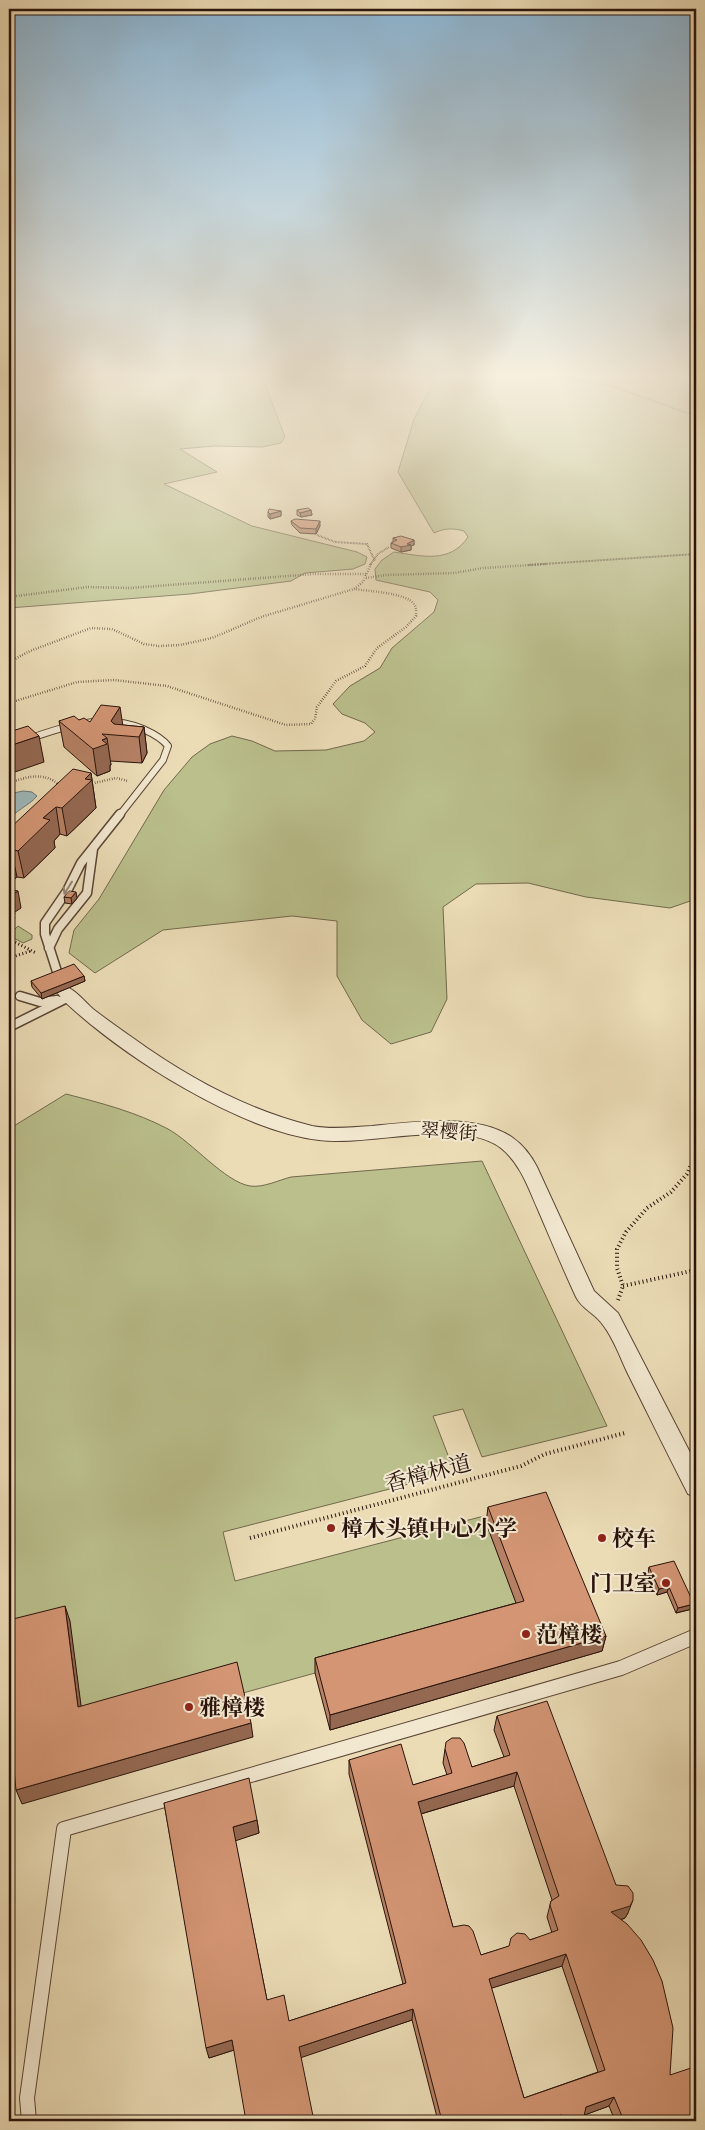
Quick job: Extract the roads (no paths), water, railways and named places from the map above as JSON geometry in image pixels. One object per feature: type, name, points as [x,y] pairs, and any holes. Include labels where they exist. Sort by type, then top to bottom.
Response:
[{"type":"street","name":"翠樱街","points":[[67,994],[82,1009],[153,1061],[203,1089],[275,1122],[318,1134],[336,1135],[416,1128],[451,1128],[472,1130],[504,1140],[518,1152],[528,1167],[586,1296],[611,1319],[696,1487]]},
{"type":"lane","points":[[9,746],[82,722],[136,725],[164,741],[168,746],[163,760],[81,863],[67,891],[45,923],[45,934],[49,948],[67,994]]},
{"type":"lane","points":[[49,948],[58,930],[85,896],[93,846]]},
{"type":"lane","points":[[20,996],[40,1002],[67,994]]},
{"type":"lane","points":[[9,1026],[67,994]]},
{"type":"lane","points":[[29,2121],[27,2098],[64,1829],[621,1668],[696,1636]]},
{"type":"water","points":[[23,791],[32,792],[37,796],[14,815],[9,822],[9,794]]},
{"type":"place","name":"樟木头镇中心小学","points":[[331,1528]]},
{"type":"place","name":"校车","points":[[602,1538]]},
{"type":"place","name":"门卫室","points":[[666,1583]]},
{"type":"place","name":"范樟楼","points":[[526,1634]]},
{"type":"place","name":"雅樟楼","points":[[189,1707]]}]
